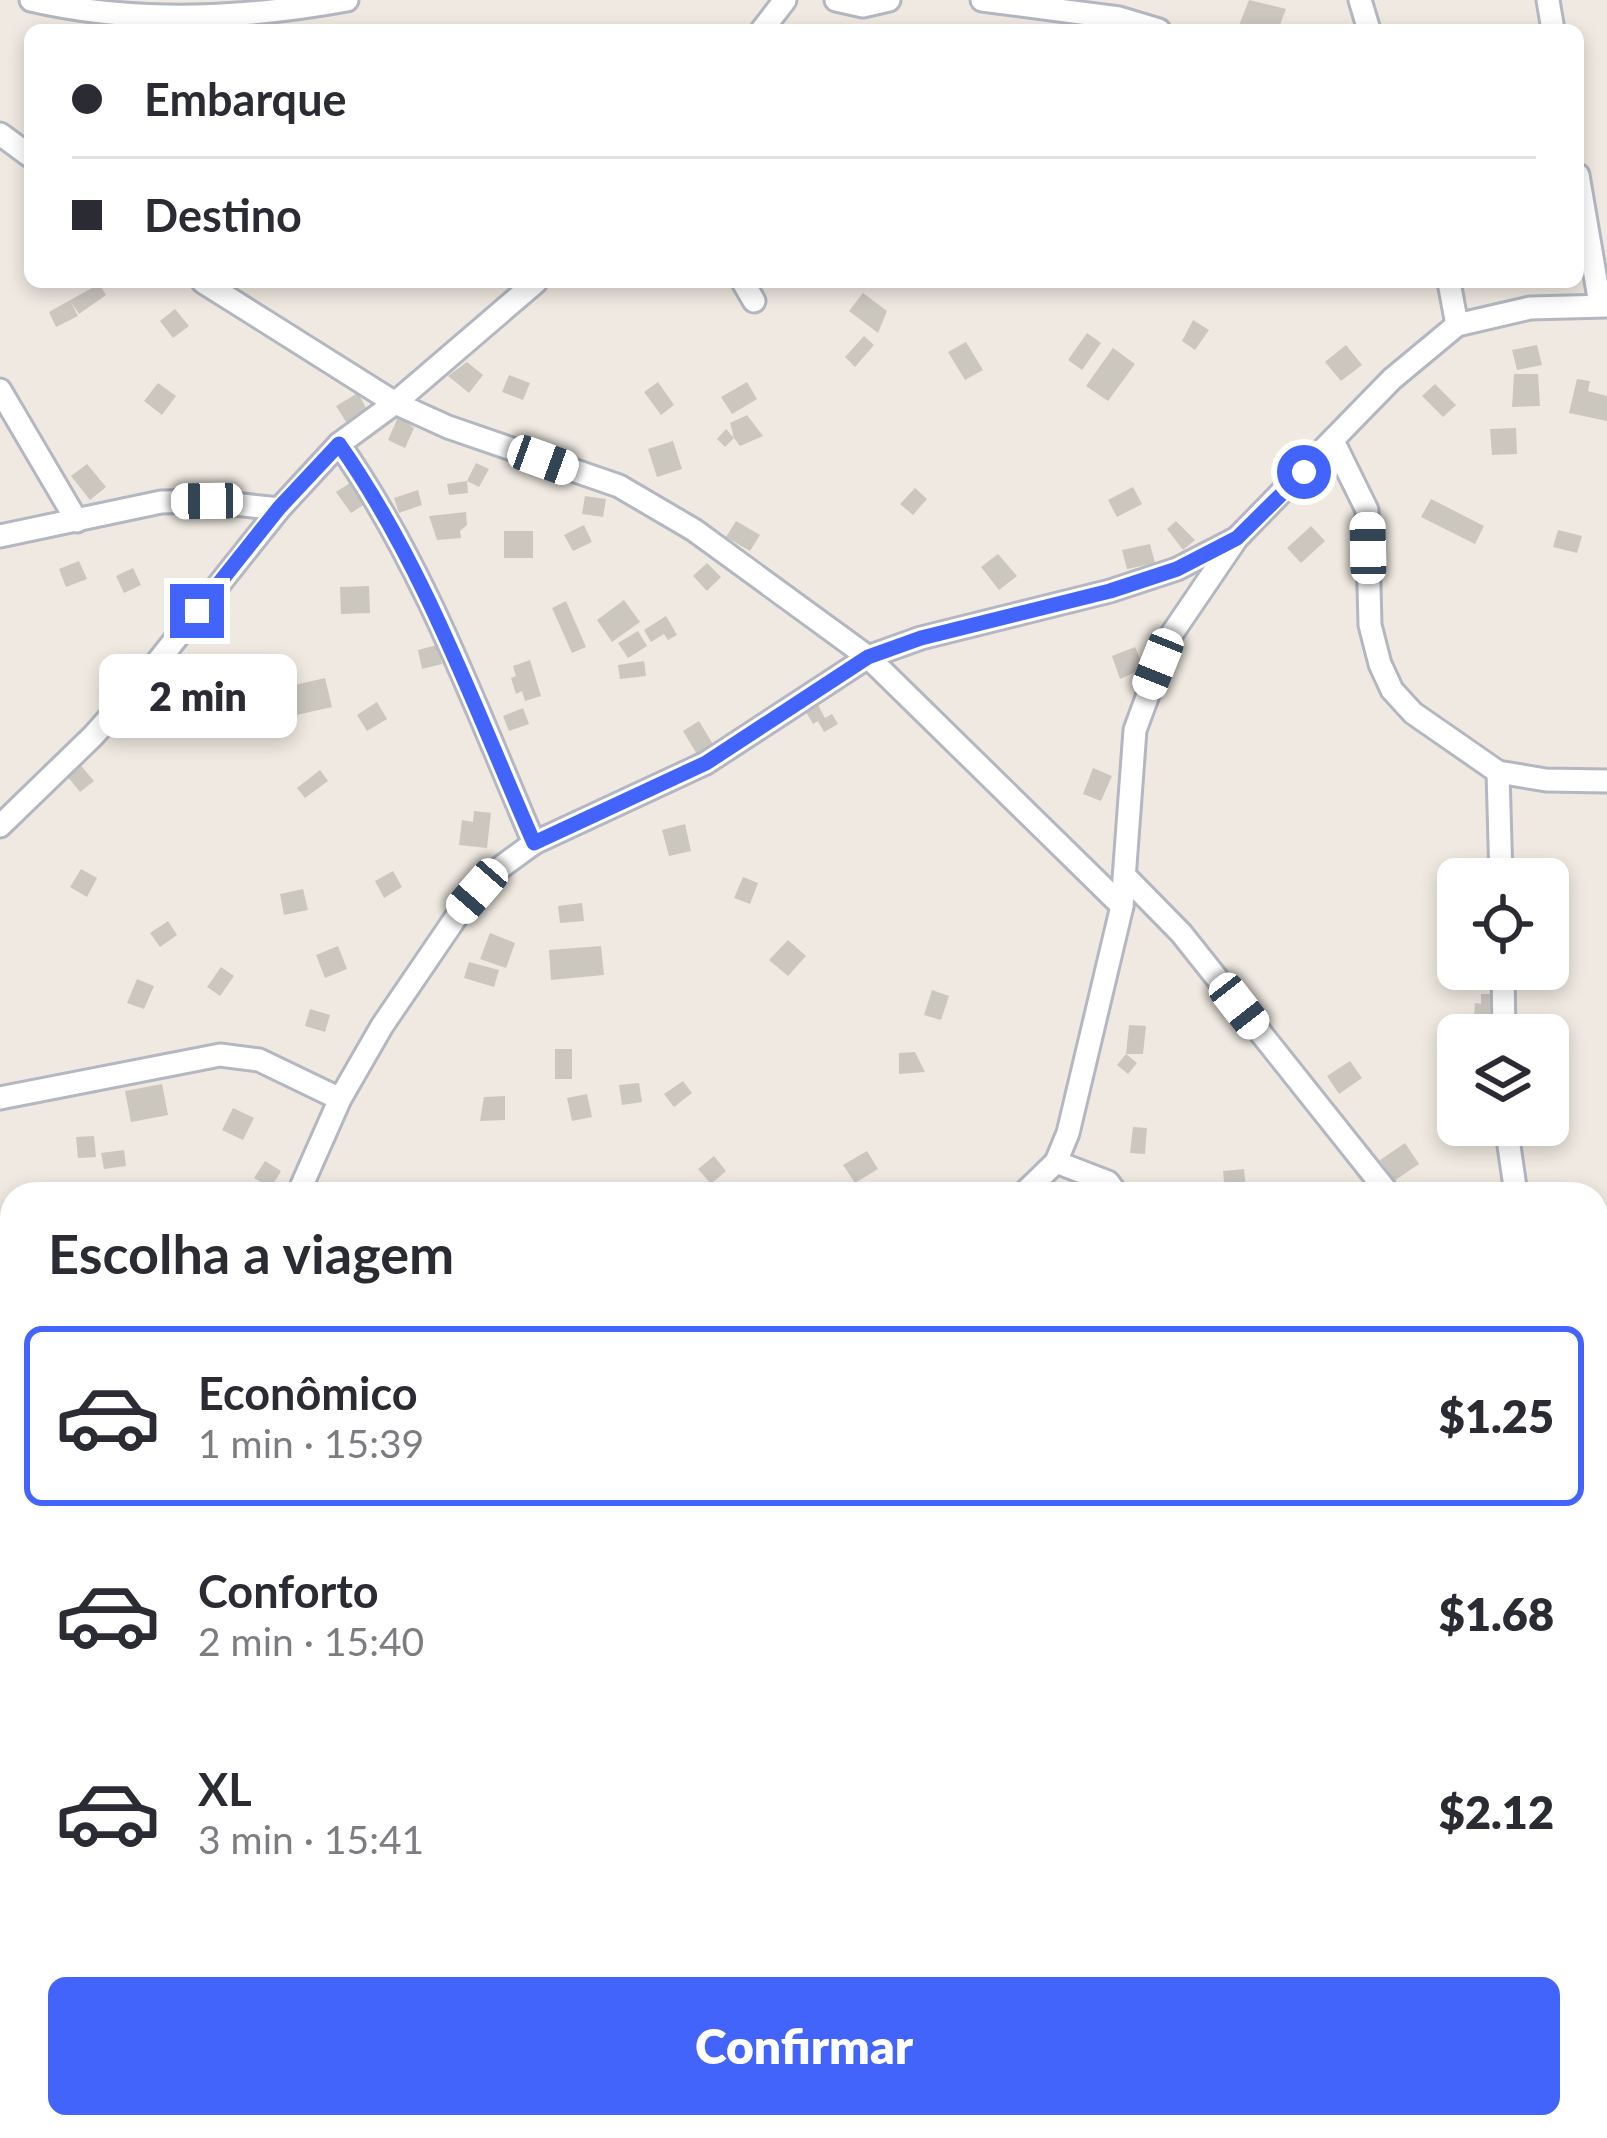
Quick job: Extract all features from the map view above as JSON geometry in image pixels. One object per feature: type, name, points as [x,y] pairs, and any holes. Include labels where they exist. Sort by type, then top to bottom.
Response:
[{"type":"street","points":[[31,0],[78,11],[157,16],[347,0]]},
{"type":"street","points":[[767,24],[785,0]]},
{"type":"street","points":[[836,0],[863,6],[889,0]]},
{"type":"street","points":[[982,0],[1139,24]]},
{"type":"street","points":[[0,134],[24,152]]},
{"type":"street","points":[[1035,1182],[1056,1162],[1068,1133],[1122,906],[1135,730],[1168,638],[1237,538],[1392,379],[1457,325],[1530,308],[1604,305],[1584,205]]},
{"type":"street","points":[[213,288],[395,403],[448,427],[619,487],[694,530],[868,657],[1122,906]]},
{"type":"street","points":[[0,826],[93,736],[279,508],[339,444],[395,403],[529,288]]},
{"type":"street","points":[[1450,288],[1457,325]]},
{"type":"street","points":[[0,390],[77,521]]},
{"type":"street","points":[[1334,443],[1367,510],[1370,625],[1393,690],[1413,713],[1498,772],[1546,780],[1607,781]]},
{"type":"street","points":[[339,444],[371,489],[442,631],[534,843]]},
{"type":"street","points":[[0,536],[161,502],[279,508]]},
{"type":"street","points":[[303,1182],[340,1099],[382,1026],[461,910],[493,873],[534,843],[706,763],[868,657],[921,638],[1110,591],[1177,569],[1237,538]]},
{"type":"street","points":[[1498,772],[1500,858]]},
{"type":"street","points":[[1125,876],[1181,932],[1379,1182]]},
{"type":"street","points":[[0,1098],[220,1055],[259,1060],[340,1099]]},
{"type":"street","points":[[1509,1146],[1514,1182]]},
{"type":"street","points":[[1056,1162],[1108,1182]]},
{"type":"building","points":[[1249,0],[1286,9],[1280,24],[1240,24]]},
{"type":"building","points":[[92,288],[102,288],[106,295],[79,314],[71,302],[78,316],[56,327],[49,312]]},
{"type":"building","points":[[863,293],[887,311],[878,333],[849,311]]},
{"type":"building","points":[[175,309],[189,326],[173,338],[160,321]]},
{"type":"building","points":[[1193,320],[1209,330],[1195,350],[1182,341]]},
{"type":"building","points":[[1087,333],[1101,343],[1082,370],[1068,360]]},
{"type":"building","points":[[864,336],[874,345],[855,367],[845,357]]},
{"type":"building","points":[[966,342],[983,370],[965,380],[948,352]]},
{"type":"building","points":[[1346,345],[1362,365],[1341,381],[1325,362]]},
{"type":"building","points":[[1537,345],[1542,365],[1517,370],[1512,350]]},
{"type":"building","points":[[1113,348],[1135,364],[1108,401],[1086,386]]},
{"type":"building","points":[[467,362],[483,375],[469,393],[448,376]]},
{"type":"building","points":[[1514,374],[1538,374],[1540,406],[1512,407]]},
{"type":"building","points":[[509,375],[530,383],[523,400],[502,392]]},
{"type":"building","points":[[1577,379],[1590,381],[1588,391],[1607,396],[1607,421],[1569,413]]},
{"type":"building","points":[[658,382],[674,405],[661,415],[644,392]]},
{"type":"building","points":[[747,382],[757,399],[732,414],[721,397]]},
{"type":"building","points":[[158,383],[176,396],[162,415],[144,401]]},
{"type":"building","points":[[1435,384],[1456,405],[1443,417],[1422,396]]},
{"type":"building","points":[[358,393],[367,410],[346,422],[336,406]]},
{"type":"building","points":[[399,415],[414,428],[405,448],[388,440]]},
{"type":"building","points":[[747,415],[763,436],[740,446],[730,423]]},
{"type":"building","points":[[1516,428],[1517,454],[1492,455],[1490,429]]},
{"type":"building","points":[[726,429],[734,438],[725,447],[717,439]]},
{"type":"building","points":[[673,441],[682,469],[657,477],[648,449]]},
{"type":"building","points":[[476,463],[489,469],[479,487],[467,481]]},
{"type":"building","points":[[87,464],[106,487],[90,500],[71,476]]},
{"type":"building","points":[[356,479],[371,500],[351,513],[336,492]]},
{"type":"building","points":[[467,481],[468,493],[449,495],[447,484]]},
{"type":"building","points":[[1133,487],[1142,504],[1117,517],[1108,500]]},
{"type":"building","points":[[915,488],[927,499],[913,515],[900,504]]},
{"type":"building","points":[[418,490],[422,505],[399,513],[394,498]]},
{"type":"building","points":[[585,496],[606,499],[603,517],[582,514]]},
{"type":"building","points":[[1431,499],[1484,526],[1475,544],[1421,517]]},
{"type":"building","points":[[466,512],[461,538],[437,540],[429,516]]},
{"type":"building","points":[[736,521],[760,535],[750,551],[726,537]]},
{"type":"building","points":[[1176,521],[1195,540],[1183,550],[1167,529]]},
{"type":"building","points":[[584,525],[592,542],[573,551],[564,535]]},
{"type":"building","points":[[1311,526],[1325,541],[1301,563],[1287,548]]},
{"type":"building","points":[[1558,530],[1582,536],[1577,553],[1553,547]]},
{"type":"building","points":[[504,531],[533,531],[533,558],[504,558]]},
{"type":"building","points":[[1150,544],[1155,563],[1127,569],[1122,550]]},
{"type":"building","points":[[998,554],[1017,576],[999,590],[981,567]]},
{"type":"building","points":[[79,561],[87,579],[66,587],[59,569]]},
{"type":"building","points":[[707,563],[721,577],[707,591],[693,576]]},
{"type":"building","points":[[133,568],[141,585],[124,593],[116,576]]},
{"type":"building","points":[[369,586],[370,613],[341,614],[340,587]]},
{"type":"building","points":[[624,600],[640,622],[612,642],[597,620]]},
{"type":"building","points":[[566,601],[586,647],[572,653],[552,608]]},
{"type":"building","points":[[666,616],[677,635],[668,640],[664,634],[651,642],[644,630]]},
{"type":"building","points":[[638,631],[647,646],[628,658],[618,643]]},
{"type":"building","points":[[437,645],[442,664],[422,669],[418,650]]},
{"type":"building","points":[[1135,647],[1144,668],[1120,679],[1112,656]]},
{"type":"building","points":[[530,660],[541,696],[525,701],[522,691],[516,694],[511,678],[516,676],[513,666]]},
{"type":"building","points":[[644,661],[646,676],[620,679],[618,665]]},
{"type":"building","points":[[325,678],[332,707],[292,716],[286,687]]},
{"type":"building","points":[[181,685],[200,695],[190,714],[171,704]]},
{"type":"building","points":[[377,702],[387,719],[367,731],[357,715]]},
{"type":"building","points":[[818,705],[825,718],[832,714],[838,724],[824,732],[806,712]]},
{"type":"building","points":[[523,708],[529,724],[509,731],[503,716]]},
{"type":"building","points":[[699,721],[714,746],[698,756],[683,731]]},
{"type":"building","points":[[76,760],[94,781],[80,792],[63,771]]},
{"type":"building","points":[[1093,768],[1112,776],[1101,801],[1083,794]]},
{"type":"building","points":[[320,770],[328,781],[305,798],[297,788]]},
{"type":"building","points":[[474,811],[491,813],[487,848],[459,845],[462,820],[473,822]]},
{"type":"building","points":[[685,824],[691,851],[669,856],[662,830]]},
{"type":"building","points":[[81,869],[97,878],[87,897],[70,887]]},
{"type":"building","points":[[393,871],[402,887],[384,898],[375,881]]},
{"type":"building","points":[[743,877],[758,883],[750,904],[734,898]]},
{"type":"building","points":[[303,889],[308,910],[284,915],[280,894]]},
{"type":"building","points":[[582,903],[584,921],[560,923],[558,906]]},
{"type":"building","points":[[168,921],[177,935],[160,947],[150,933]]},
{"type":"building","points":[[490,933],[515,943],[506,968],[480,959]]},
{"type":"building","points":[[788,940],[806,956],[788,976],[769,960]]},
{"type":"building","points":[[338,946],[347,969],[325,978],[316,955]]},
{"type":"building","points":[[601,946],[604,975],[551,980],[549,950]]},
{"type":"building","points":[[469,962],[499,970],[494,987],[464,978]]},
{"type":"building","points":[[221,967],[234,976],[220,996],[207,987]]},
{"type":"building","points":[[137,979],[154,986],[144,1009],[127,1003]]},
{"type":"building","points":[[932,990],[949,996],[941,1020],[924,1015]]},
{"type":"building","points":[[1481,994],[1491,994],[1490,1014],[1474,1014],[1475,1003],[1481,1004]]},
{"type":"building","points":[[310,1009],[330,1015],[325,1032],[305,1026]]},
{"type":"building","points":[[1129,1025],[1146,1026],[1143,1054],[1126,1054]]},
{"type":"building","points":[[555,1049],[572,1049],[572,1079],[555,1079]]},
{"type":"building","points":[[915,1052],[925,1072],[899,1074],[899,1053]]},
{"type":"building","points":[[1126,1054],[1137,1063],[1128,1074],[1117,1065]]},
{"type":"building","points":[[1350,1061],[1362,1078],[1339,1094],[1327,1076]]},
{"type":"building","points":[[683,1081],[692,1093],[674,1107],[664,1094]]},
{"type":"building","points":[[639,1083],[642,1102],[622,1105],[619,1085]]},
{"type":"building","points":[[162,1084],[168,1115],[131,1122],[125,1091]]},
{"type":"building","points":[[587,1094],[592,1117],[572,1121],[567,1098]]},
{"type":"building","points":[[505,1096],[505,1120],[480,1121],[484,1097]]},
{"type":"building","points":[[233,1108],[254,1118],[243,1140],[222,1130]]},
{"type":"building","points":[[1133,1127],[1147,1128],[1145,1154],[1130,1153]]},
{"type":"building","points":[[94,1136],[96,1157],[78,1158],[76,1137]]},
{"type":"building","points":[[1405,1143],[1419,1164],[1394,1181],[1380,1160]]},
{"type":"building","points":[[124,1150],[126,1166],[104,1169],[101,1153]]},
{"type":"building","points":[[867,1151],[878,1169],[854,1182],[843,1165]]},
{"type":"building","points":[[714,1156],[726,1171],[709,1182],[698,1169]]},
{"type":"building","points":[[265,1161],[281,1171],[275,1182],[254,1178]]},
{"type":"building","points":[[1244,1169],[1245,1182],[1224,1182],[1223,1171]]},
{"type":"route","points":[[197,611],[279,508],[339,444],[371,489],[442,631],[534,843],[706,763],[868,657],[921,638],[1110,591],[1177,569],[1237,538],[1304,472]]}]
